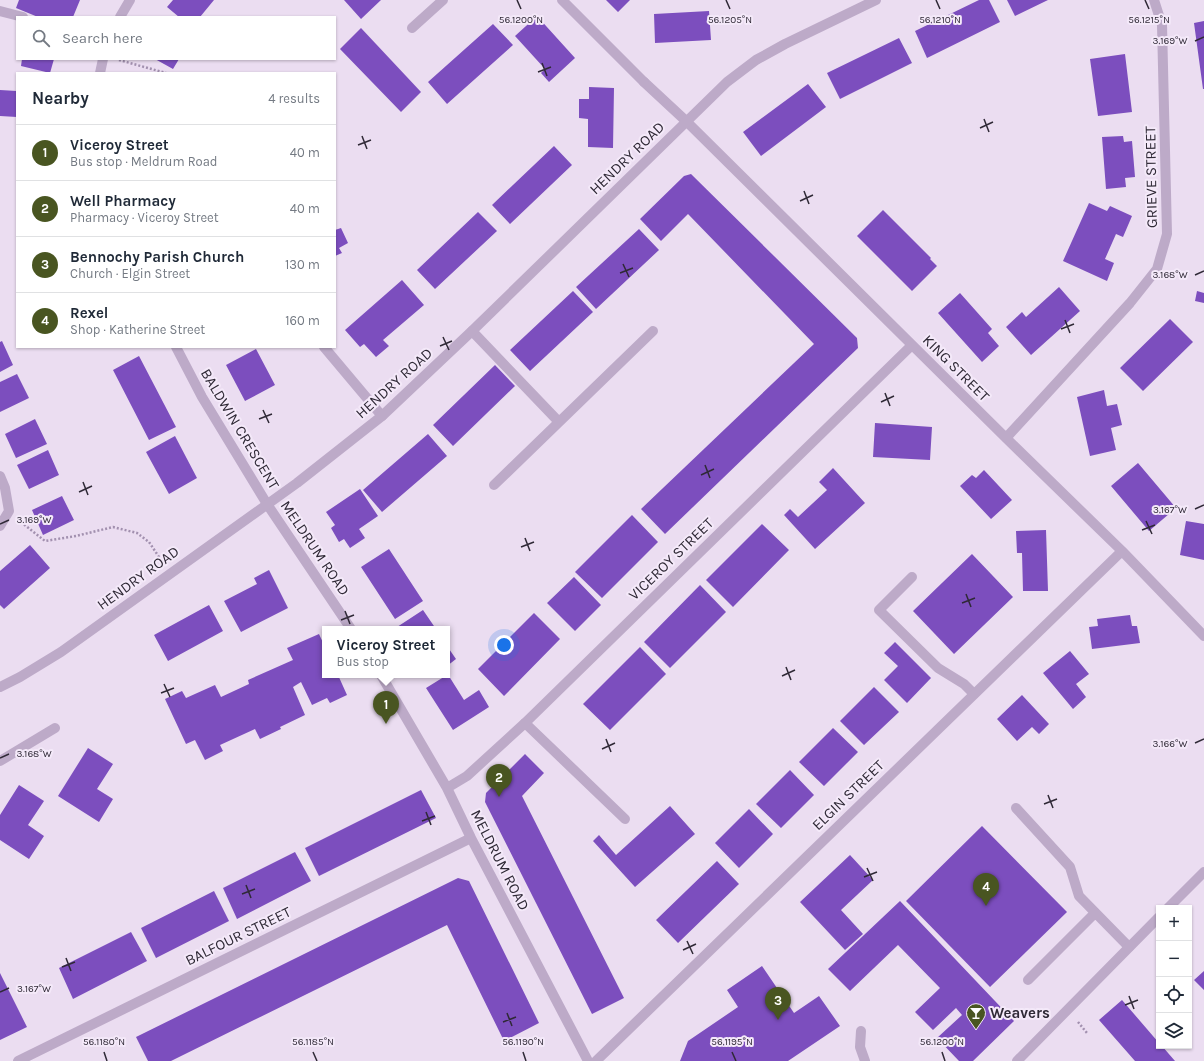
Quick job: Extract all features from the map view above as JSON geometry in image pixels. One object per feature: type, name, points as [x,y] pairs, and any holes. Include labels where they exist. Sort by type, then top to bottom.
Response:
[{"type":"street","points":[[121,16],[130,0]]},
{"type":"street","points":[[412,28],[443,0]]},
{"type":"street","name":"KING STREET","points":[[562,0],[1122,551],[1204,636]]},
{"type":"street","name":"HENDRY ROAD","points":[[0,686],[20,677],[61,652],[297,483],[382,416],[472,331],[727,82],[756,60],[785,44],[876,0]]},
{"type":"street","name":"GRIEVE STREET","points":[[1006,438],[1130,303],[1157,269],[1167,234],[1162,25],[1154,0]]},
{"type":"street","points":[[0,11],[19,16]]},
{"type":"street","points":[[100,72],[103,60]]},
{"type":"street","points":[[472,331],[559,422]]},
{"type":"street","points":[[494,485],[653,331]]},
{"type":"street","name":"VICEROY STREET","points":[[447,788],[467,776],[525,722],[912,345]]},
{"type":"street","name":"BALDWIN CRESCENT","points":[[177,348],[202,397],[267,504]]},
{"type":"street","points":[[325,348],[382,416]]},
{"type":"street","points":[[0,476],[5,488],[9,512],[0,526]]},
{"type":"street","name":"MELDRUM ROAD","points":[[267,504],[349,626]]},
{"type":"street","name":"ELGIN STREET","points":[[596,1061],[1122,551]]},
{"type":"street","points":[[912,577],[880,610],[938,668],[964,684],[974,694]]},
{"type":"street","name":"MELDRUM ROAD","points":[[383,678],[447,788],[471,838],[588,1061]]},
{"type":"street","points":[[525,722],[625,819]]},
{"type":"street","points":[[0,761],[54,728]]},
{"type":"street","points":[[1016,808],[1070,868],[1079,896],[1129,947]]},
{"type":"street","name":"BALFOUR STREET","points":[[18,1061],[471,838]]},
{"type":"street","points":[[1171,905],[1204,872]]},
{"type":"street","points":[[1028,980],[1095,913]]},
{"type":"street","points":[[1017,1061],[1156,920]]},
{"type":"street","points":[[861,1031],[860,1047],[865,1061]]},
{"type":"path","points":[[118,60],[162,72]]},
{"type":"path","points":[[9,512],[45,540],[76,536],[113,526],[137,534],[150,542],[170,573]]},
{"type":"building","points":[[19,0],[80,0],[73,16],[36,16],[16,8]]},
{"type":"building","points":[[173,0],[214,0],[201,16],[178,16],[167,7]]},
{"type":"building","points":[[344,0],[381,0],[361,19]]},
{"type":"building","points":[[606,0],[630,0],[618,12]]},
{"type":"building","points":[[979,0],[989,0],[1000,22],[927,58],[915,31]]},
{"type":"building","points":[[1007,0],[1048,0],[1015,16]]},
{"type":"building","points":[[709,11],[711,40],[655,43],[654,14]]},
{"type":"building","points":[[537,16],[575,58],[549,82],[541,73],[545,69],[515,36]]},
{"type":"building","points":[[1204,21],[1204,89],[1203,89],[1194,23]]},
{"type":"building","points":[[493,24],[513,45],[447,104],[428,82]]},
{"type":"building","points":[[361,28],[421,92],[401,112],[340,49]]},
{"type":"building","points":[[899,38],[912,63],[840,99],[827,73]]},
{"type":"building","points":[[1125,54],[1132,112],[1098,116],[1090,59]]},
{"type":"building","points":[[22,60],[54,60],[50,72],[21,66]]},
{"type":"building","points":[[157,60],[178,60],[173,69]]},
{"type":"building","points":[[808,84],[826,107],[761,156],[743,132]]},
{"type":"building","points":[[589,87],[614,88],[613,148],[588,147],[588,119],[579,118],[579,99],[589,99]]},
{"type":"building","points":[[0,90],[16,91],[16,117],[0,116]]},
{"type":"building","points":[[1123,136],[1124,142],[1132,141],[1135,177],[1125,178],[1126,187],[1106,189],[1102,137]]},
{"type":"building","points":[[554,146],[572,165],[510,224],[492,205]]},
{"type":"building","points":[[691,174],[857,338],[858,348],[665,534],[641,509],[814,344],[688,214],[661,241],[640,219],[684,176]]},
{"type":"building","points":[[1089,203],[1107,211],[1110,206],[1132,216],[1123,237],[1116,234],[1105,259],[1114,263],[1107,281],[1063,261]]},
{"type":"building","points":[[883,210],[931,258],[930,259],[937,266],[912,291],[857,236]]},
{"type":"building","points":[[478,212],[497,231],[435,289],[417,270]]},
{"type":"building","points":[[341,228],[348,243],[339,248],[342,253],[336,256],[336,230]]},
{"type":"building","points":[[639,229],[659,250],[596,309],[576,287]]},
{"type":"building","points":[[402,280],[424,305],[383,340],[389,346],[376,357],[364,344],[360,347],[345,330]]},
{"type":"building","points":[[1059,287],[1080,311],[1031,355],[1006,327],[1022,312],[1026,317]]},
{"type":"building","points":[[573,291],[593,312],[530,371],[510,350]]},
{"type":"building","points":[[1197,291],[1204,293],[1204,303],[1195,301]]},
{"type":"building","points":[[960,293],[992,329],[988,333],[999,346],[982,362],[938,313]]},
{"type":"building","points":[[1170,319],[1193,342],[1143,391],[1120,368]]},
{"type":"building","points":[[2,341],[13,365],[0,372],[0,342]]},
{"type":"building","points":[[256,349],[275,385],[245,401],[226,365]]},
{"type":"building","points":[[139,356],[176,427],[149,440],[113,370]]},
{"type":"building","points":[[495,365],[515,386],[453,446],[433,425]]},
{"type":"building","points":[[17,374],[29,398],[0,412],[0,382]]},
{"type":"building","points":[[1104,390],[1107,406],[1117,404],[1122,425],[1111,428],[1116,450],[1090,456],[1077,397]]},
{"type":"building","points":[[35,419],[47,444],[16,458],[5,434]]},
{"type":"building","points":[[875,423],[932,427],[930,460],[873,457]]},
{"type":"building","points":[[428,434],[447,456],[382,512],[363,490]]},
{"type":"building","points":[[175,436],[197,478],[169,494],[146,452]]},
{"type":"building","points":[[48,450],[59,475],[29,489],[17,465]]},
{"type":"building","points":[[1138,463],[1176,508],[1149,531],[1111,486]]},
{"type":"building","points":[[833,468],[865,503],[815,549],[784,515],[790,509],[798,517],[827,490],[819,482]]},
{"type":"building","points":[[984,470],[1012,500],[991,519],[960,486],[972,475],[976,478]]},
{"type":"building","points":[[360,489],[378,516],[359,529],[365,538],[350,548],[344,539],[339,542],[331,528],[335,525],[326,512]]},
{"type":"building","points":[[62,496],[74,520],[43,535],[32,510]]},
{"type":"building","points":[[632,515],[658,542],[602,598],[575,572]]},
{"type":"building","points":[[1186,521],[1204,524],[1204,560],[1180,555]]},
{"type":"building","points":[[762,524],[789,550],[733,607],[706,580]]},
{"type":"building","points":[[1046,530],[1048,591],[1023,591],[1022,553],[1017,553],[1016,531]]},
{"type":"building","points":[[30,545],[50,568],[4,609],[0,605],[0,571]]},
{"type":"building","points":[[389,549],[423,601],[395,619],[361,567]]},
{"type":"building","points":[[972,554],[1013,597],[954,654],[913,611]]},
{"type":"building","points":[[269,570],[288,608],[241,632],[224,601],[257,584],[254,578]]},
{"type":"building","points":[[574,577],[601,605],[575,631],[547,603]]},
{"type":"building","points":[[700,585],[726,612],[670,668],[644,642]]},
{"type":"building","points":[[209,605],[223,631],[168,661],[154,635]]},
{"type":"building","points":[[423,610],[434,626],[399,626]]},
{"type":"building","points":[[534,613],[560,639],[504,696],[478,669]]},
{"type":"building","points":[[1130,615],[1132,626],[1137,626],[1140,643],[1092,649],[1089,627],[1098,626],[1097,619]]},
{"type":"building","points":[[319,634],[322,640],[322,678],[339,678],[347,695],[330,703],[327,698],[312,705],[301,682],[293,687],[305,715],[280,727],[281,729],[260,739],[255,729],[220,745],[223,751],[205,760],[195,740],[186,744],[165,699],[182,691],[186,698],[215,685],[221,697],[249,684],[248,680],[293,660],[287,648]]},
{"type":"building","points":[[895,642],[931,678],[907,703],[884,680],[898,666],[884,653]]},
{"type":"building","points":[[640,647],[666,674],[610,730],[583,704]]},
{"type":"building","points":[[450,650],[456,659],[450,664]]},
{"type":"building","points":[[1070,651],[1089,674],[1076,684],[1086,697],[1073,709],[1043,673]]},
{"type":"building","points":[[442,678],[450,678],[464,700],[479,690],[489,707],[453,730],[426,688]]},
{"type":"building","points":[[874,687],[899,712],[864,745],[840,721]]},
{"type":"building","points":[[1022,695],[1049,724],[1039,734],[1032,727],[1017,741],[997,719]]},
{"type":"building","points":[[833,728],[858,752],[824,786],[799,762]]},
{"type":"building","points":[[88,748],[113,764],[97,789],[113,799],[99,822],[58,796]]},
{"type":"building","points":[[525,754],[544,773],[522,796],[624,998],[592,1014],[485,802],[486,793]]},
{"type":"building","points":[[790,770],[814,795],[781,828],[756,804]]},
{"type":"building","points":[[19,785],[44,801],[28,825],[44,836],[29,859],[0,840],[0,815]]},
{"type":"building","points":[[421,790],[436,818],[319,876],[305,848]]},
{"type":"building","points":[[670,806],[695,834],[635,887],[593,841],[599,835],[616,855]]},
{"type":"building","points":[[749,809],[773,834],[739,868],[715,843]]},
{"type":"building","points":[[982,826],[1067,912],[990,987],[906,901]]},
{"type":"building","points":[[295,852],[311,881],[237,919],[223,888]]},
{"type":"building","points":[[850,855],[873,880],[841,910],[863,934],[845,950],[800,902]]},
{"type":"building","points":[[717,861],[739,884],[678,943],[656,920]]},
{"type":"building","points":[[458,878],[469,881],[539,1023],[504,1041],[447,925],[171,1061],[148,1061],[136,1037]]},
{"type":"building","points":[[214,891],[229,921],[156,958],[141,928]]},
{"type":"building","points":[[900,901],[1014,1021],[973,1061],[959,1061],[937,1038],[962,1015],[956,1008],[933,1030],[915,1012],[940,988],[898,945],[850,991],[828,969]]},
{"type":"building","points":[[131,932],[147,961],[73,999],[59,968]]},
{"type":"building","points":[[762,966],[794,1013],[819,996],[840,1026],[788,1061],[680,1061],[688,1041],[738,1007],[727,990]]},
{"type":"building","points":[[1204,971],[1204,990],[1194,980]]},
{"type":"building","points":[[0,973],[27,1027],[0,1040]]},
{"type":"building","points":[[1122,1000],[1156,1040],[1156,1049],[1165,1049],[1175,1061],[1135,1061],[1099,1020]]},
{"type":"place","name":"Viceroy Street","points":[[386,724]]},
{"type":"place","name":"Well Pharmacy","points":[[499,797]]},
{"type":"place","name":"Rexel","points":[[986,906]]},
{"type":"place","name":"Bennochy Parish Church","points":[[778,1020]]},
{"type":"place","name":"Weavers","points":[[976,1030]]}]
